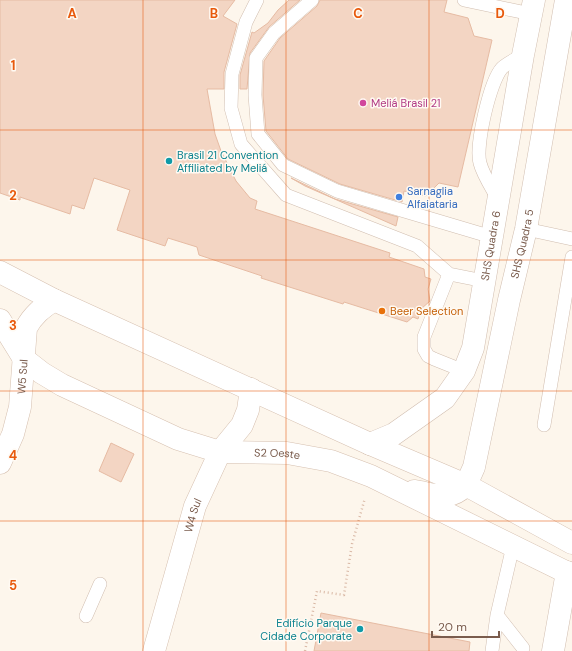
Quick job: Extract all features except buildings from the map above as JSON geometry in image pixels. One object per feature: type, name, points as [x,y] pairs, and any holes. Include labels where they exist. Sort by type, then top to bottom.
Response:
[{"type":"main road","name":"SHS Quadra 5","points":[[466,485],[474,467],[509,300],[526,229],[566,0]]},
{"type":"main road","name":"SHS Quadra 6","points":[[370,444],[394,434],[445,398],[464,371],[473,348],[523,54],[533,7]]},
{"type":"main road","points":[[0,272],[54,300],[370,444],[466,485],[572,543]]},
{"type":"main road","name":"W5 Sul","points":[[0,463],[13,434],[20,407],[26,328],[40,309],[54,300]]},
{"type":"main road","name":"S2 Oeste","points":[[0,320],[24,359],[42,373],[62,385],[178,439],[220,452],[287,453],[331,461],[371,476],[570,573]]},
{"type":"main road","name":"W4 Sul","points":[[154,651],[195,506],[220,452],[242,425],[248,410],[251,389]]},
{"type":"main road","points":[[393,488],[436,495],[446,495],[459,492],[466,485]]},
{"type":"main road","points":[[553,651],[570,573]]},
{"type":"lane","points":[[258,0],[246,22],[232,74],[231,108],[241,144],[286,195],[417,246],[449,274],[484,281]]},
{"type":"lane","points":[[312,0],[274,33],[256,58],[255,95],[258,134],[283,165],[337,191],[492,237]]},
{"type":"lane","points":[[464,0],[533,7]]},
{"type":"lane","points":[[526,229],[572,239]]},
{"type":"lane","points":[[544,425],[572,257]]},
{"type":"lane","points":[[449,274],[424,337],[424,349],[428,356],[464,371]]},
{"type":"lane","points":[[492,651],[513,546]]},
{"type":"lane","points":[[86,616],[100,584]]},
{"type":"lane","points":[[498,615],[523,648]]},
{"type":"path","points":[[305,651],[317,591],[344,595],[352,544],[371,476]]},
{"type":"place","name":"Meliá Brasil 21","points":[[363,103]]},
{"type":"place","name":"Brasil 21 Convention Affiliated by Meliá","points":[[169,161]]},
{"type":"place","name":"Sarnaglia Alfaiataria","points":[[399,197]]},
{"type":"place","name":"Beer Selection","points":[[382,311]]},
{"type":"place","name":"Edifício Parque Cidade Corporate","points":[[360,629]]}]
